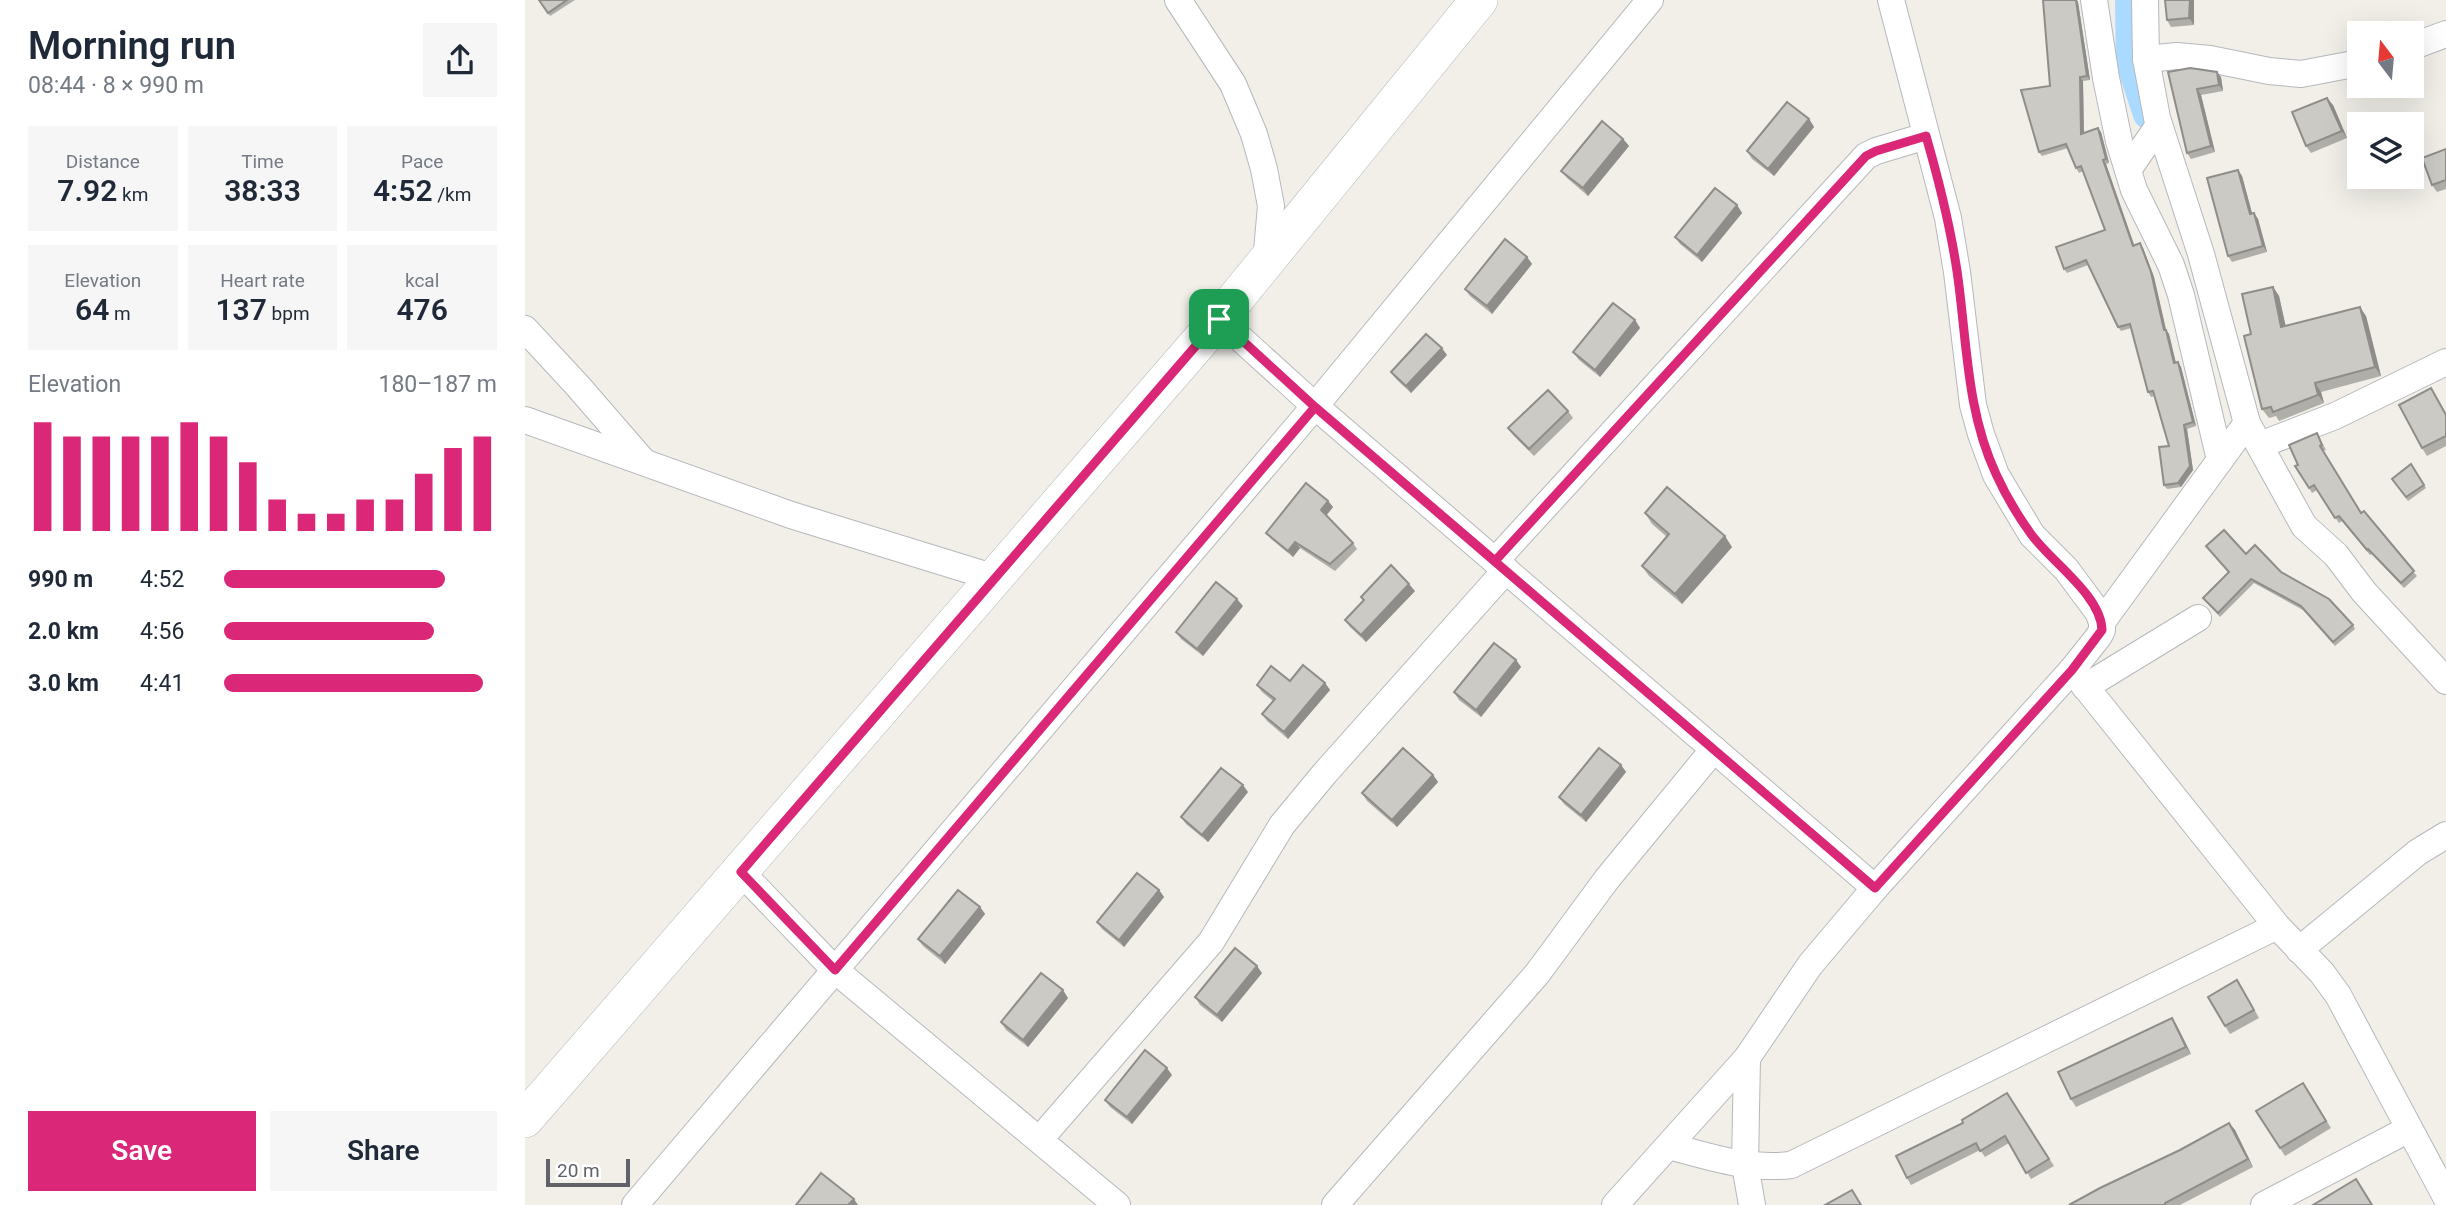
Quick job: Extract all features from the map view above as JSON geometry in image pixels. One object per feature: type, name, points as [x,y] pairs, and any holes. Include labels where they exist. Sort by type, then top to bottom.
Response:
[{"type":"street","points":[[1178,0],[1233,84],[1254,134],[1271,206],[1266,262]]},
{"type":"street","points":[[525,1119],[1219,319],[1479,0]]},
{"type":"street","points":[[635,1205],[1315,407],[1650,0]]},
{"type":"street","points":[[1891,0],[1948,218],[1973,405],[1988,454],[1996,475],[2032,536],[2066,569],[2098,612],[2102,622],[2102,630],[2079,679]]},
{"type":"street","points":[[2094,0],[2106,78],[2128,170],[2134,190],[2182,295],[2223,455]]},
{"type":"street","points":[[2145,0],[2146,59],[2154,134],[2201,254],[2254,434],[2304,526],[2336,555],[2364,593],[2446,681]]},
{"type":"street","points":[[2424,42],[2446,34]]},
{"type":"street","points":[[2146,59],[2177,56],[2210,59],[2301,75],[2347,65]]},
{"type":"street","points":[[2128,170],[2154,134]]},
{"type":"street","points":[[1040,1139],[1211,942],[1282,825],[1500,566],[1866,156],[1926,136]]},
{"type":"street","points":[[1219,319],[1315,407],[1875,888]]},
{"type":"street","points":[[525,330],[577,385],[643,462]]},
{"type":"street","points":[[2102,622],[2223,455],[2254,434],[2335,416],[2446,362]]},
{"type":"street","points":[[525,420],[791,515],[995,578]]},
{"type":"street","points":[[1615,1205],[1747,1058],[1811,965],[1875,888],[2079,679],[2198,618]]},
{"type":"street","points":[[2079,679],[2277,926],[2322,973],[2337,995],[2446,1197]]},
{"type":"street","points":[[1335,1205],[1537,974],[1607,879],[1714,749]]},
{"type":"street","points":[[2299,950],[2418,852],[2446,835]]},
{"type":"street","points":[[741,872],[835,970],[1117,1205]]},
{"type":"street","points":[[1669,1146],[1745,1166],[1791,1165],[1810,1158],[2277,926]]},
{"type":"street","points":[[1747,1058],[1745,1166],[1752,1205]]},
{"type":"street","points":[[2264,1205],[2409,1129]]},
{"type":"building","points":[[539,0],[567,0],[548,13]]},
{"type":"building","points":[[2043,0],[2076,0],[2087,76],[2080,77],[2081,134],[2098,128],[2106,159],[2103,160],[2133,246],[2140,243],[2151,272],[2164,330],[2174,363],[2178,362],[2193,422],[2184,425],[2190,466],[2178,483],[2164,485],[2159,447],[2169,446],[2153,391],[2148,392],[2130,324],[2118,327],[2086,260],[2064,269],[2056,247],[2105,230],[2081,166],[2076,168],[2066,144],[2039,152],[2021,90],[2050,86]]},
{"type":"building","points":[[2165,0],[2190,0],[2189,18],[2167,20]]},
{"type":"building","points":[[2190,68],[2217,72],[2219,85],[2197,89],[2211,146],[2187,153],[2168,72]]},
{"type":"building","points":[[2327,98],[2342,131],[2306,146],[2292,112]]},
{"type":"building","points":[[1787,102],[1809,119],[1768,169],[1747,151]]},
{"type":"building","points":[[1602,121],[1623,139],[1583,188],[1561,171]]},
{"type":"building","points":[[2446,149],[2446,180],[2432,185],[2424,157]]},
{"type":"building","points":[[2238,170],[2250,214],[2254,213],[2263,246],[2228,256],[2207,178]]},
{"type":"building","points":[[1715,188],[1737,205],[1697,255],[1675,237]]},
{"type":"building","points":[[1505,239],[1527,257],[1487,306],[1465,289]]},
{"type":"building","points":[[2273,287],[2281,327],[2360,307],[2375,367],[2315,383],[2318,395],[2273,412],[2271,407],[2262,409],[2244,336],[2251,334],[2242,294]]},
{"type":"building","points":[[1613,303],[1635,320],[1595,370],[1573,352]]},
{"type":"building","points":[[1426,334],[1442,348],[1406,386],[1391,372]]},
{"type":"building","points":[[2431,388],[2446,415],[2446,436],[2422,448],[2399,405]]},
{"type":"building","points":[[1548,390],[1568,411],[1529,449],[1508,428]]},
{"type":"building","points":[[2317,433],[2322,445],[2320,446],[2361,513],[2364,511],[2414,571],[2401,583],[2367,550],[2339,516],[2335,518],[2314,485],[2309,488],[2295,466],[2298,465],[2289,445]]},
{"type":"building","points":[[2411,464],[2424,485],[2406,497],[2392,479]]},
{"type":"building","points":[[1306,483],[1328,501],[1321,510],[1353,543],[1330,564],[1295,542],[1288,551],[1266,533]]},
{"type":"building","points":[[1667,487],[1725,536],[1675,594],[1642,566],[1669,534],[1645,513]]},
{"type":"building","points":[[2224,530],[2246,554],[2255,545],[2281,572],[2329,599],[2353,625],[2333,642],[2301,606],[2251,579],[2218,613],[2203,598],[2229,572],[2206,546]]},
{"type":"building","points":[[1391,565],[1409,584],[1361,635],[1345,620],[1364,600],[1361,597]]},
{"type":"building","points":[[1216,582],[1237,599],[1197,649],[1176,632]]},
{"type":"building","points":[[1494,643],[1516,660],[1476,710],[1454,692]]},
{"type":"building","points":[[1303,665],[1325,683],[1284,732],[1262,714],[1275,699],[1257,685],[1271,666],[1290,681]]},
{"type":"building","points":[[1403,748],[1433,775],[1392,820],[1362,793]]},
{"type":"building","points":[[1599,748],[1621,765],[1581,815],[1559,797]]},
{"type":"building","points":[[1221,768],[1243,785],[1202,835],[1181,817]]},
{"type":"building","points":[[1137,873],[1159,890],[1119,940],[1097,922]]},
{"type":"building","points":[[958,890],[980,907],[940,956],[918,939]]},
{"type":"building","points":[[1235,948],[1257,966],[1217,1015],[1195,997]]},
{"type":"building","points":[[1041,973],[1063,990],[1023,1040],[1001,1022]]},
{"type":"building","points":[[2237,980],[2254,1010],[2225,1026],[2208,997]]},
{"type":"building","points":[[2172,1018],[2186,1047],[2071,1099],[2058,1072]]},
{"type":"building","points":[[1145,1050],[1167,1068],[1127,1117],[1105,1100]]},
{"type":"building","points":[[2303,1083],[2326,1121],[2280,1148],[2256,1111]]},
{"type":"building","points":[[2007,1093],[2049,1159],[2026,1173],[2005,1136],[1980,1151],[1976,1143],[1907,1178],[1896,1156],[1963,1123],[1962,1120]]},
{"type":"building","points":[[2229,1123],[2248,1159],[2165,1205],[2069,1205],[2180,1150]]},
{"type":"building","points":[[821,1173],[854,1199],[848,1205],[796,1205]]},
{"type":"building","points":[[2356,1179],[2372,1205],[2313,1205]]},
{"type":"building","points":[[1852,1190],[1861,1205],[1825,1205]]},
{"type":"waterway","points":[[2130,0],[2131,63],[2148,114]]},
{"type":"route","points":[[1219,319],[741,872],[835,970],[1315,407],[1875,888],[2072,670],[2102,630],[2098,612],[2066,569],[2032,536],[1996,475],[1981,434],[1973,405],[1948,218],[1926,136],[1866,156],[1495,561],[1315,407],[1219,319]]}]
